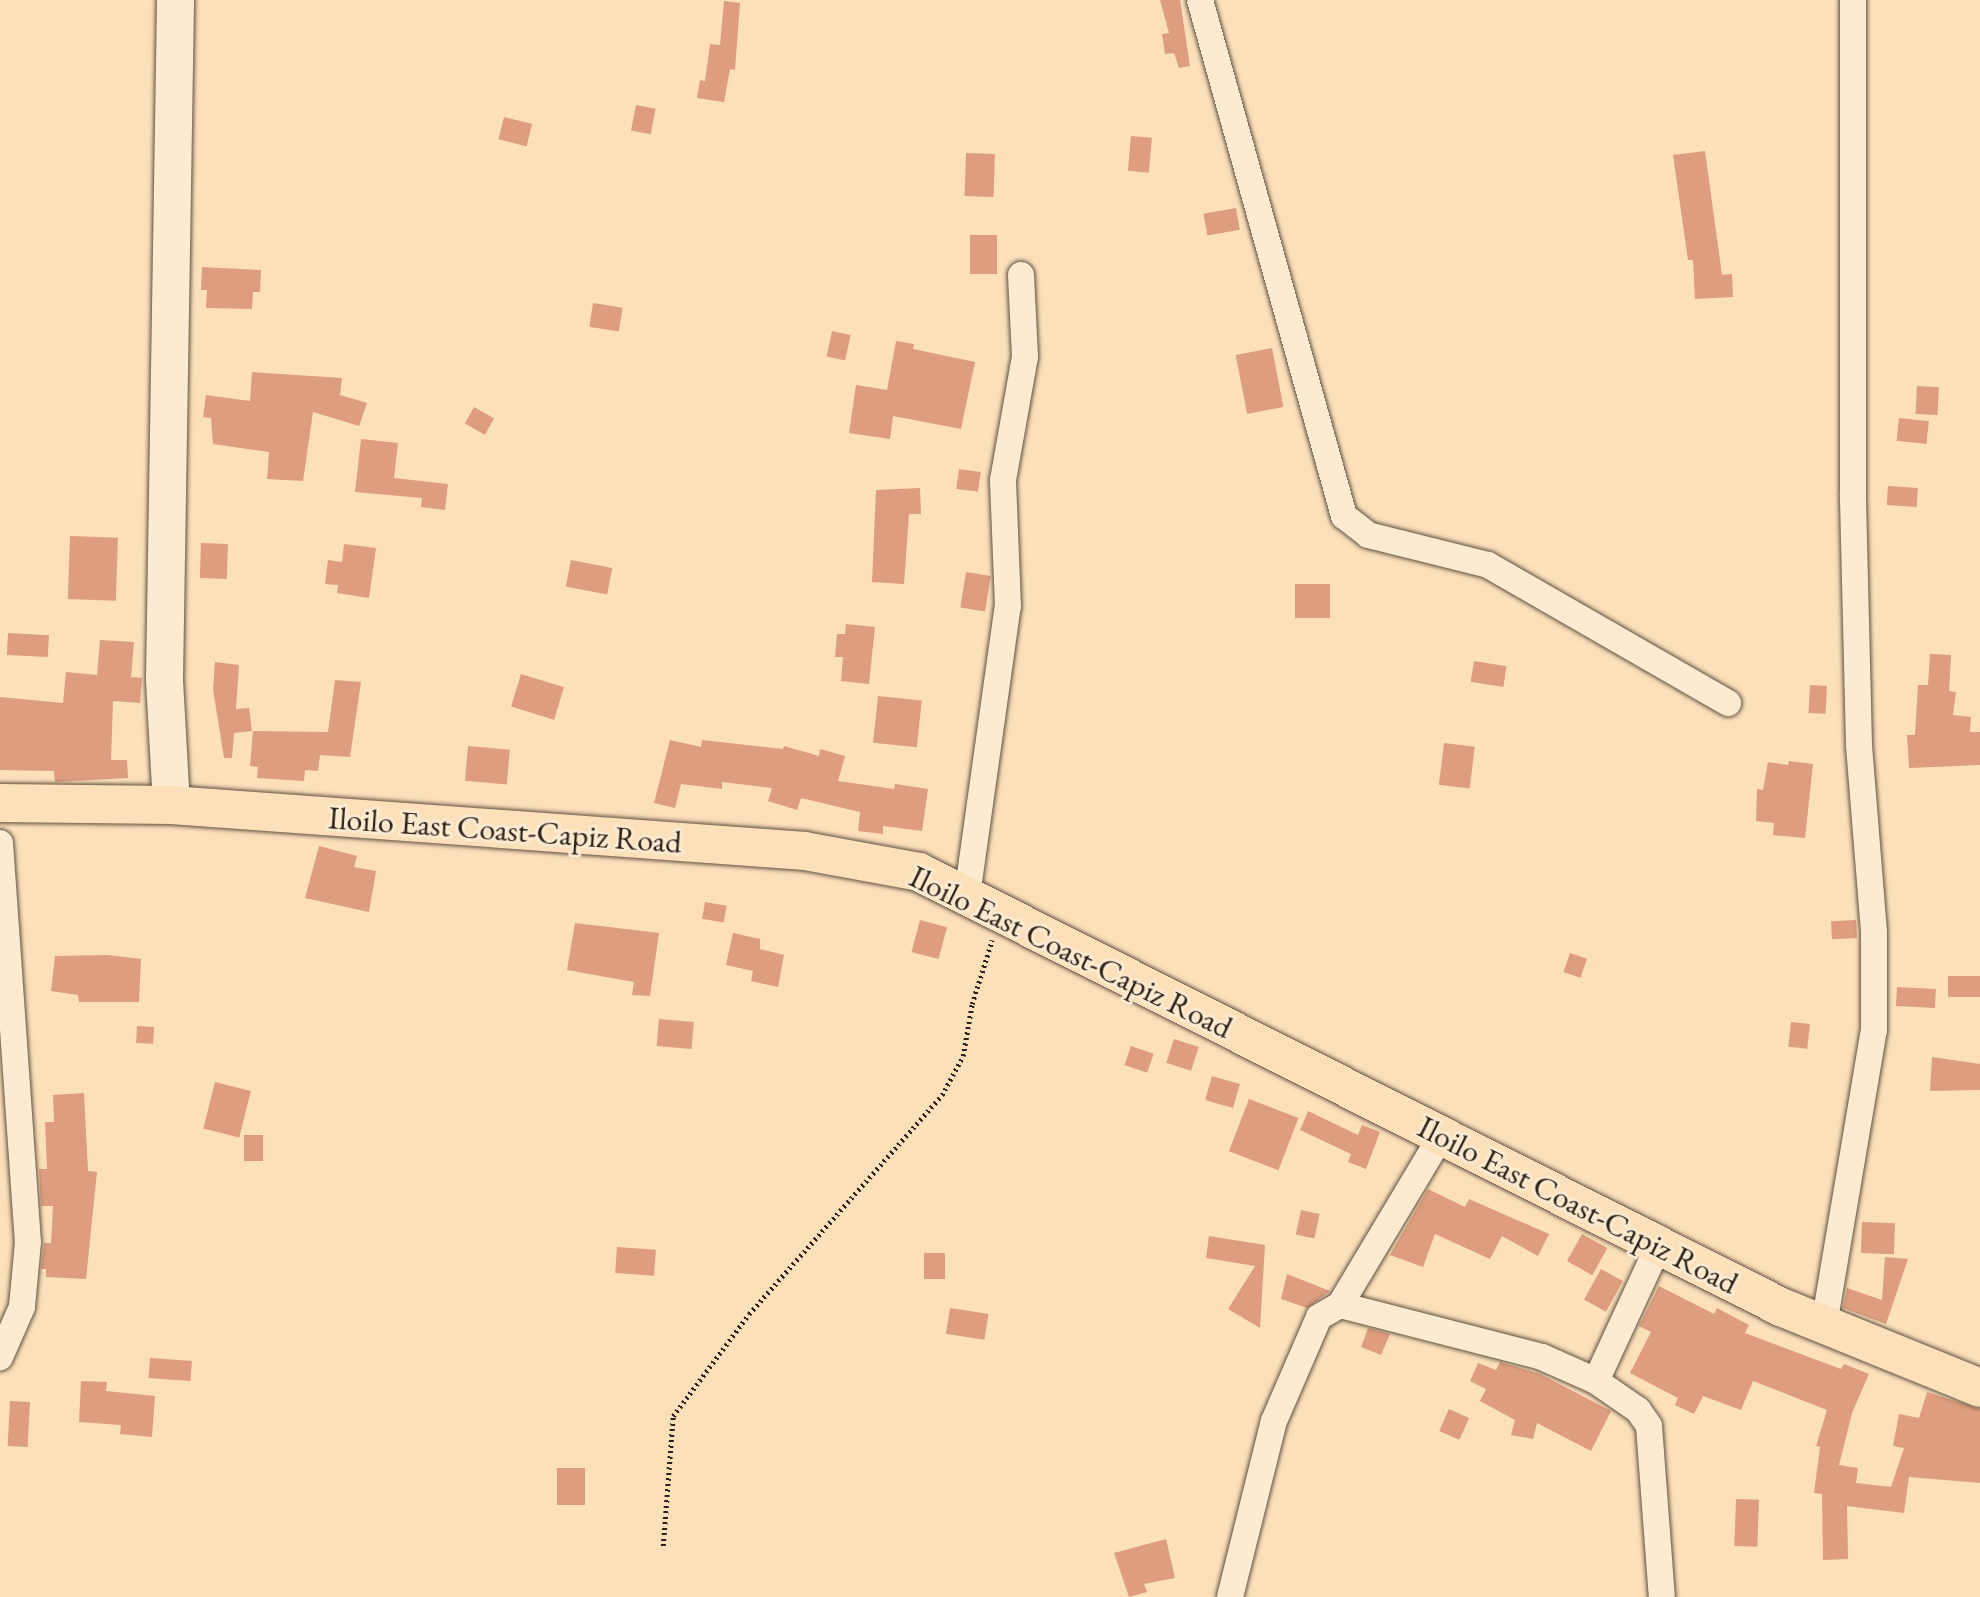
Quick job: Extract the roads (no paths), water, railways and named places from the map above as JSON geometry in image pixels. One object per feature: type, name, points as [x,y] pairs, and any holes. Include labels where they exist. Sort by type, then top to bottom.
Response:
[{"type":"main road","name":"Iloilo East Coast-Capiz Road","points":[[0,803],[171,805],[805,852],[919,872],[1658,1247],[1824,1325],[1980,1388]]},
{"type":"street","points":[[171,805],[164,679],[175,0]]},
{"type":"street","points":[[1200,0],[1344,516],[1368,535],[1488,565],[1728,703]]},
{"type":"street","points":[[1824,1325],[1874,1030],[1874,932],[1858,745],[1853,0]]},
{"type":"street","points":[[967,896],[1008,606],[1003,480],[1025,357],[1021,275]]},
{"type":"street","points":[[0,843],[28,1242],[22,1307],[0,1357]]},
{"type":"street","points":[[1230,1597],[1273,1421],[1319,1317],[1340,1305],[1441,1136]]},
{"type":"street","points":[[1596,1381],[1658,1247]]},
{"type":"street","points":[[1340,1305],[1542,1357],[1596,1381],[1638,1410],[1649,1426],[1662,1597]]}]
